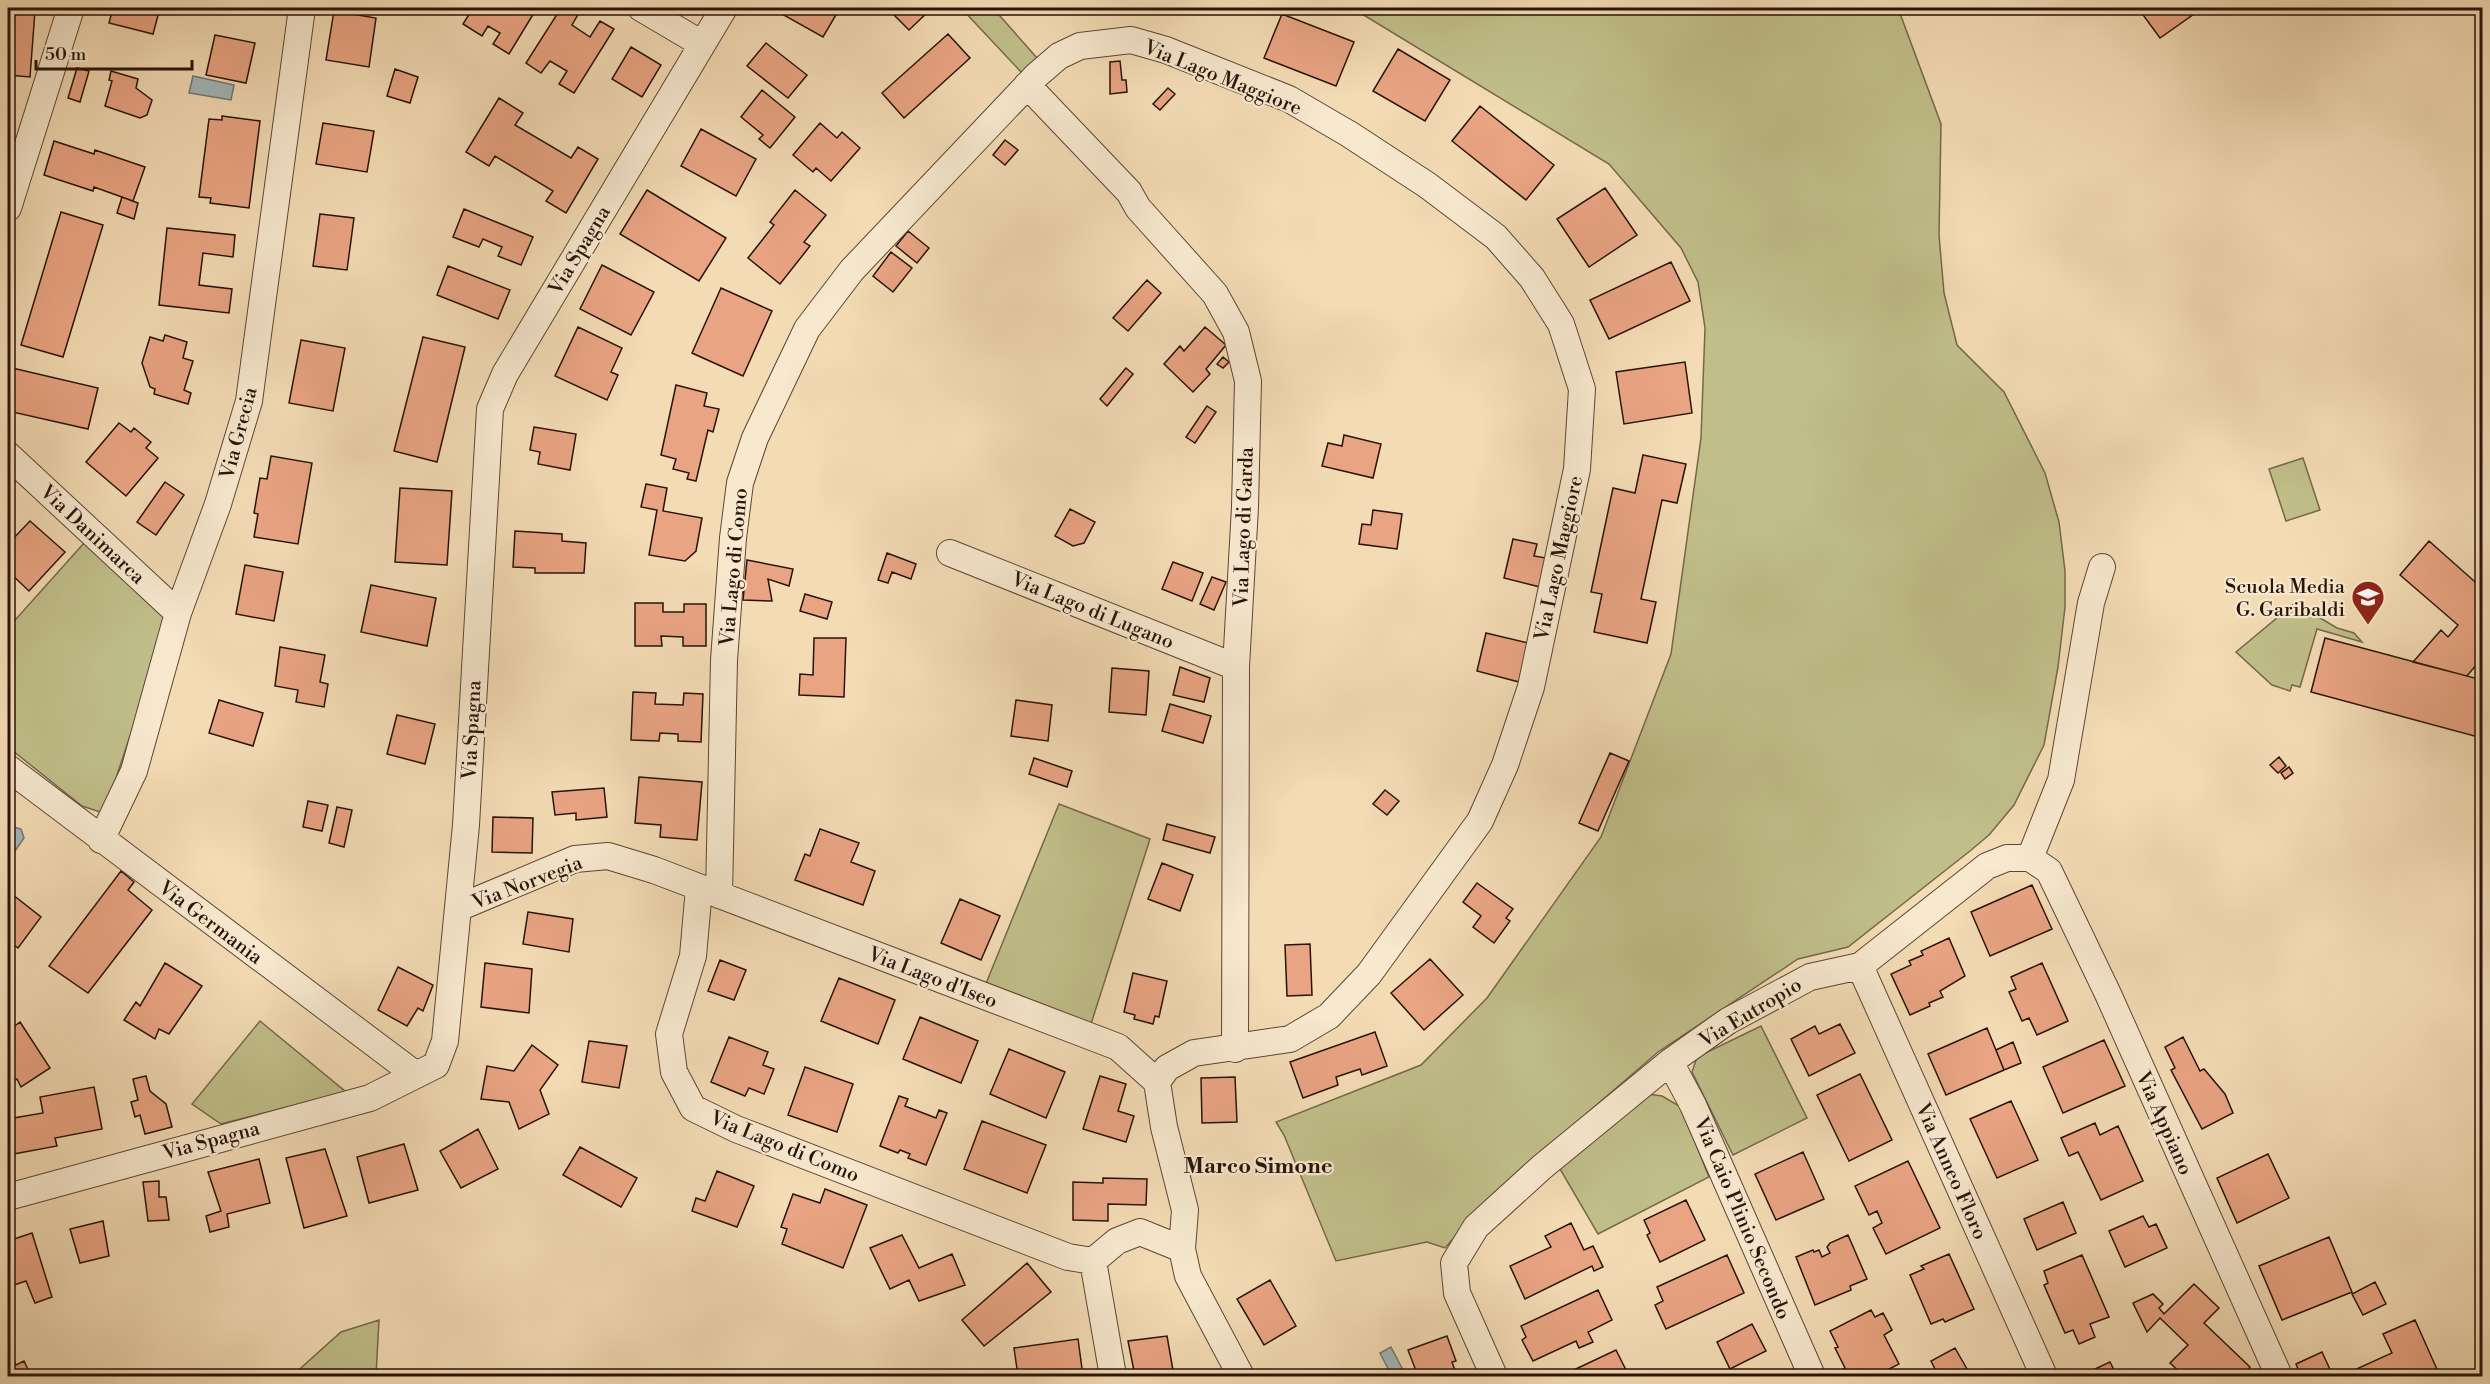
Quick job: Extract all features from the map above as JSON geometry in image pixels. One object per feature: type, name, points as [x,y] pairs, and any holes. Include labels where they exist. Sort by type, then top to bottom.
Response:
[{"type":"street","points":[[8,208],[71,8]]},
{"type":"street","name":"Via Grecia","points":[[101,840],[134,771],[178,613],[218,504],[249,401],[302,8]]},
{"type":"street","points":[[641,8],[702,44]]},
{"type":"street","name":"Via Spagna","points":[[8,1197],[370,1098],[436,1065],[445,1041],[466,825],[490,409],[512,363],[724,8]]},
{"type":"street","name":"Via Lago Maggiore","points":[[1027,85],[1059,56],[1080,46],[1131,40],[1166,50],[1289,99],[1427,185],[1496,237],[1532,278],[1561,324],[1582,389],[1577,470],[1531,687],[1505,765],[1480,821],[1369,974],[1329,1016],[1290,1040],[1194,1053],[1167,1068],[1157,1082]]},
{"type":"street","name":"Via Lago di Garda","points":[[1027,85],[1129,192],[1138,208],[1215,294],[1236,332],[1248,381],[1245,507],[1236,667],[1235,1049]]},
{"type":"street","name":"Via Lago di Como","points":[[1027,85],[852,270],[807,329],[754,438],[740,483],[733,538],[709,892],[693,956],[669,1034],[674,1072],[693,1108],[736,1129],[1068,1257],[1093,1261]]},
{"type":"street","name":"Via Danimarca","points":[[8,455],[178,613]]},
{"type":"street","name":"Via Lago di Lugano","points":[[950,553],[1236,667]]},
{"type":"street","points":[[2040,865],[2061,780],[2091,603],[2102,567]]},
{"type":"street","name":"Via Germania","points":[[8,768],[416,1075]]},
{"type":"street","name":"Via Norvegia","points":[[458,908],[575,859],[608,856],[709,892]]},
{"type":"street","name":"Via Eutropio","points":[[1494,1377],[1457,1293],[1454,1263],[1476,1227],[1542,1167],[1670,1062],[1728,1021],[1810,977],[1860,966],[1987,866],[2007,858],[2040,865]]},
{"type":"street","name":"Via Appiano","points":[[2040,865],[2108,994],[2279,1377]]},
{"type":"street","name":"Via Lago d'Iseo","points":[[709,892],[1118,1047],[1157,1082]]},
{"type":"street","name":"Via Anneo Floro","points":[[1860,966],[2044,1377]]},
{"type":"street","name":"Via Caio Plinio Secondo","points":[[1670,1062],[1693,1105],[1812,1377]]},
{"type":"street","points":[[1157,1082],[1164,1127],[1185,1210],[1182,1249],[1188,1276],[1241,1377]]},
{"type":"street","points":[[1113,1377],[1093,1261],[1118,1241],[1140,1232],[1182,1249]]},
{"type":"shaded area","points":[[961,8],[993,8],[1037,58],[1022,73]]},
{"type":"shaded area","points":[[1352,8],[1898,8],[1941,124],[1939,235],[1944,293],[1957,345],[2004,392],[2045,473],[2059,522],[2065,571],[2065,607],[2058,667],[2044,745],[2014,805],[1989,835],[1848,947],[1798,959],[1658,1052],[1492,1195],[1445,1248],[1427,1242],[1336,1261],[1284,1135],[1276,1122],[1421,1065],[1487,998],[1601,837],[1671,654],[1701,438],[1705,328],[1698,282],[1681,248],[1609,164]]},
{"type":"shaded area","points":[[2303,458],[2320,510],[2286,521],[2269,469]]},
{"type":"shaded area","points":[[84,543],[165,614],[166,628],[106,808],[100,812],[82,806],[8,747],[8,628]]},
{"type":"shaded area","points":[[2295,603],[2337,628],[2354,633],[2362,642],[2317,629],[2300,687],[2292,685],[2290,691],[2272,685],[2236,652]]},
{"type":"shaded area","points":[[1059,804],[1150,839],[1091,1024],[985,986]]},
{"type":"shaded area","points":[[260,1021],[346,1092],[221,1124],[192,1104]]},
{"type":"shaded area","points":[[1761,1026],[1807,1118],[1733,1155],[1692,1072],[1697,1057]]},
{"type":"shaded area","points":[[1648,1094],[1662,1096],[1681,1107],[1709,1177],[1598,1234],[1560,1169]]},
{"type":"shaded area","points":[[379,1320],[376,1376],[292,1376],[341,1332]]},
{"type":"water","points":[[193,76],[234,85],[231,100],[189,93]]},
{"type":"water","points":[[11,826],[21,829],[24,838],[13,854],[8,854],[8,828]]},
{"type":"water","points":[[1391,1347],[1403,1370],[1392,1376],[1380,1353]]},
{"type":"building","points":[[8,8],[30,8],[30,12],[35,11],[30,77],[8,75]]},
{"type":"building","points":[[113,8],[160,8],[153,34],[109,23]]},
{"type":"building","points":[[473,8],[537,8],[509,54],[493,44],[500,33],[488,26],[482,36],[463,24]]},
{"type":"building","points":[[561,8],[574,8],[580,11],[572,25],[590,37],[600,21],[614,29],[574,93],[559,84],[567,71],[550,61],[541,73],[526,63]]},
{"type":"building","points":[[782,8],[840,8],[823,37],[780,13]]},
{"type":"building","points":[[887,8],[932,8],[909,30]]},
{"type":"building","points":[[2138,8],[2189,8],[2194,14],[2160,38]]},
{"type":"building","points":[[334,11],[376,18],[369,67],[326,60]]},
{"type":"building","points":[[1282,14],[1354,42],[1336,86],[1264,58]]},
{"type":"building","points":[[948,34],[970,58],[904,118],[882,93]]},
{"type":"building","points":[[215,35],[255,43],[246,83],[206,75]]},
{"type":"building","points":[[766,43],[807,75],[788,98],[747,66]]},
{"type":"building","points":[[631,47],[661,65],[642,97],[612,79]]},
{"type":"building","points":[[1398,49],[1450,80],[1425,121],[1373,91]]},
{"type":"building","points":[[1120,61],[1122,80],[1126,80],[1127,92],[1110,94],[1110,62]]},
{"type":"building","points":[[77,68],[89,71],[80,102],[68,98]]},
{"type":"building","points":[[395,69],[418,77],[410,103],[387,96]]},
{"type":"building","points":[[111,71],[138,79],[136,88],[152,100],[147,115],[140,118],[105,106],[112,81],[109,80]]},
{"type":"building","points":[[1168,88],[1175,94],[1160,110],[1153,104]]},
{"type":"building","points":[[762,90],[795,117],[770,148],[759,139],[763,135],[741,117]]},
{"type":"building","points":[[499,98],[523,113],[515,125],[571,158],[578,147],[598,159],[566,213],[546,201],[553,191],[495,156],[489,166],[466,152]]},
{"type":"building","points":[[1480,106],[1554,165],[1526,200],[1452,141]]},
{"type":"building","points":[[222,116],[260,121],[249,208],[210,203],[211,198],[199,197],[209,119],[222,120]]},
{"type":"building","points":[[323,123],[374,131],[367,172],[316,164]]},
{"type":"building","points":[[820,123],[837,138],[842,132],[860,148],[831,181],[816,168],[813,172],[793,155]]},
{"type":"building","points":[[701,129],[756,159],[736,196],[681,166]]},
{"type":"building","points":[[1005,140],[1018,150],[1005,165],[993,155]]},
{"type":"building","points":[[54,141],[94,154],[95,150],[145,167],[133,201],[94,187],[93,191],[44,175]]},
{"type":"building","points":[[1605,188],[1637,235],[1589,267],[1557,219]]},
{"type":"building","points":[[647,190],[726,238],[699,281],[620,234]]},
{"type":"building","points":[[795,190],[826,215],[804,242],[810,246],[780,284],[748,258],[774,225],[770,222]]},
{"type":"building","points":[[122,197],[138,203],[134,219],[117,213]]},
{"type":"building","points":[[464,209],[533,237],[521,265],[498,256],[502,247],[483,239],[479,247],[453,237]]},
{"type":"building","points":[[61,212],[103,225],[63,357],[21,345]]},
{"type":"building","points":[[320,214],[354,218],[347,270],[313,266]]},
{"type":"building","points":[[167,228],[235,235],[233,257],[203,253],[199,285],[232,289],[229,313],[159,305]]},
{"type":"building","points":[[908,231],[929,248],[917,263],[896,246]]},
{"type":"building","points":[[891,252],[912,268],[893,292],[873,276]]},
{"type":"building","points":[[1671,262],[1690,301],[1609,339],[1590,300]]},
{"type":"building","points":[[602,265],[654,292],[631,335],[580,309]]},
{"type":"building","points":[[448,266],[510,290],[498,319],[437,295]]},
{"type":"building","points":[[1147,280],[1161,293],[1128,331],[1113,318]]},
{"type":"building","points":[[721,288],[772,311],[743,376],[692,353]]},
{"type":"building","points":[[578,327],[622,348],[611,372],[618,375],[607,400],[555,376]]},
{"type":"building","points":[[1205,327],[1226,345],[1206,369],[1210,374],[1193,392],[1164,364],[1180,346],[1184,351]]},
{"type":"building","points":[[165,335],[187,342],[183,358],[193,361],[184,390],[191,393],[188,404],[154,394],[155,389],[150,387],[142,363],[150,337],[163,341]]},
{"type":"building","points":[[423,337],[465,347],[437,462],[394,451]]},
{"type":"building","points":[[301,340],[345,348],[333,411],[289,403]]},
{"type":"building","points":[[1223,357],[1229,362],[1223,368],[1217,364]]},
{"type":"building","points":[[1685,362],[1692,413],[1624,424],[1616,372]]},
{"type":"building","points":[[8,367],[98,388],[88,429],[8,411]]},
{"type":"building","points":[[1126,368],[1133,374],[1107,406],[1100,399]]},
{"type":"building","points":[[676,385],[707,393],[704,406],[719,409],[713,432],[708,430],[696,481],[687,479],[689,473],[673,469],[676,459],[661,455]]},
{"type":"building","points":[[1207,406],[1216,412],[1195,443],[1186,437]]},
{"type":"building","points":[[119,423],[131,432],[134,428],[151,442],[146,448],[158,458],[126,496],[86,462]]},
{"type":"building","points":[[534,427],[576,434],[570,470],[538,464],[540,452],[530,450]]},
{"type":"building","points":[[1344,435],[1381,444],[1373,478],[1322,466],[1328,443],[1342,446]]},
{"type":"building","points":[[1643,455],[1686,464],[1677,503],[1662,500],[1641,599],[1656,602],[1647,643],[1594,632],[1602,594],[1591,592],[1613,488],[1635,493]]},
{"type":"building","points":[[271,456],[312,463],[298,544],[254,537],[258,514],[254,513],[260,478],[267,479]]},
{"type":"building","points":[[165,482],[184,495],[156,535],[137,522]]},
{"type":"building","points":[[646,484],[667,488],[663,511],[702,518],[696,551],[685,561],[649,555],[657,510],[641,507]]},
{"type":"building","points":[[400,488],[452,491],[447,565],[395,562]]},
{"type":"building","points":[[1070,509],[1095,522],[1084,543],[1073,546],[1055,536]]},
{"type":"building","points":[[1373,510],[1402,514],[1397,549],[1359,544],[1362,524],[1371,525]]},
{"type":"building","points":[[30,521],[65,552],[29,591],[8,571],[8,544]]},
{"type":"building","points":[[515,531],[562,534],[562,541],[586,543],[584,573],[535,573],[535,568],[513,567]]},
{"type":"building","points":[[1513,539],[1537,544],[1534,556],[1546,558],[1540,587],[1504,578]]},
{"type":"building","points":[[2429,541],[2482,588],[2482,658],[2467,676],[2413,662],[2441,630],[2448,637],[2458,625],[2400,575]]},
{"type":"building","points":[[887,553],[916,564],[911,579],[892,572],[888,583],[878,580]]},
{"type":"building","points":[[747,560],[793,569],[789,586],[768,579],[772,601],[743,600]]},
{"type":"building","points":[[1173,562],[1203,573],[1192,601],[1162,589]]},
{"type":"building","points":[[245,565],[283,572],[274,621],[236,614]]},
{"type":"building","points":[[1212,577],[1226,582],[1214,610],[1200,604]]},
{"type":"building","points":[[371,585],[436,598],[427,646],[361,632]]},
{"type":"building","points":[[805,594],[832,602],[827,619],[800,611]]},
{"type":"building","points":[[635,603],[663,603],[663,612],[684,612],[684,604],[706,604],[706,646],[683,646],[683,637],[661,636],[662,646],[635,646]]},
{"type":"building","points":[[1486,633],[1528,643],[1519,682],[1477,671]]},
{"type":"building","points":[[814,638],[846,638],[844,697],[799,695],[800,674],[813,675]]},
{"type":"building","points":[[2325,638],[2482,680],[2482,738],[2311,692]]},
{"type":"building","points":[[280,647],[325,655],[320,682],[328,684],[324,707],[296,702],[298,690],[275,686]]},
{"type":"building","points":[[1180,667],[1210,678],[1204,702],[1173,695]]},
{"type":"building","points":[[1112,668],[1149,671],[1146,715],[1109,712]]},
{"type":"building","points":[[633,692],[656,693],[655,704],[683,705],[684,693],[703,694],[701,742],[678,741],[678,734],[660,733],[659,741],[631,740]]},
{"type":"building","points":[[219,700],[263,713],[253,746],[209,733]]},
{"type":"building","points":[[1016,700],[1052,705],[1048,741],[1011,736]]},
{"type":"building","points":[[1170,704],[1211,716],[1203,743],[1162,731]]},
{"type":"building","points":[[397,715],[435,724],[425,764],[387,754]]},
{"type":"building","points":[[1610,753],[1629,761],[1598,831],[1579,823]]},
{"type":"building","points":[[2279,757],[2286,766],[2278,773],[2270,765]]},
{"type":"building","points":[[1034,758],[1072,771],[1067,787],[1029,774]]},
{"type":"building","points":[[2289,767],[2293,773],[2285,779],[2281,773]]},
{"type":"building","points":[[639,777],[702,782],[697,840],[660,837],[661,825],[635,823]]},
{"type":"building","points":[[604,788],[607,817],[576,820],[576,813],[555,815],[552,792]]},
{"type":"building","points":[[1385,790],[1399,801],[1387,815],[1373,804]]},
{"type":"building","points":[[308,801],[328,805],[322,831],[303,827]]},
{"type":"building","points":[[337,807],[352,810],[344,847],[329,843]]},
{"type":"building","points":[[493,817],[533,818],[532,853],[492,852]]},
{"type":"building","points":[[1167,824],[1215,837],[1210,853],[1163,840]]},
{"type":"building","points":[[820,829],[859,843],[851,862],[875,871],[863,905],[795,880],[805,854],[810,856]]},
{"type":"building","points":[[1162,863],[1193,875],[1180,911],[1148,899]]},
{"type":"building","points":[[121,871],[134,882],[128,890],[152,910],[88,993],[49,966]]},
{"type":"building","points":[[1477,883],[1513,909],[1506,918],[1510,921],[1494,943],[1473,927],[1481,916],[1463,902]]},
{"type":"building","points":[[2032,885],[2052,929],[1990,956],[1971,912]]},
{"type":"building","points":[[8,891],[41,917],[18,948],[8,940]]},
{"type":"building","points":[[960,899],[1000,916],[981,960],[941,943]]},
{"type":"building","points":[[528,912],[573,919],[569,952],[523,944]]},
{"type":"building","points":[[1949,938],[1965,976],[1940,991],[1943,997],[1910,1015],[1891,974],[1911,965],[1909,961],[1923,955],[1921,951]]},
{"type":"building","points":[[1310,944],[1312,995],[1287,996],[1285,945]]},
{"type":"building","points":[[1430,959],[1463,995],[1424,1030],[1391,993]]},
{"type":"building","points":[[720,960],[746,970],[734,1000],[708,991]]},
{"type":"building","points":[[165,963],[202,986],[169,1034],[159,1029],[155,1039],[124,1020],[136,1002],[140,1006]]},
{"type":"building","points":[[485,963],[532,969],[529,1013],[481,1007]]},
{"type":"building","points":[[2042,963],[2068,1021],[2037,1035],[2029,1018],[2022,1021],[2009,992],[2016,989],[2011,977]]},
{"type":"building","points":[[398,967],[433,985],[423,1011],[418,1008],[407,1026],[378,1010]]},
{"type":"building","points":[[1133,973],[1167,981],[1159,1017],[1155,1016],[1153,1024],[1134,1019],[1135,1015],[1124,1012]]},
{"type":"building","points":[[839,978],[895,1000],[878,1044],[821,1021]]},
{"type":"building","points":[[920,1017],[978,1041],[961,1083],[903,1059]]},
{"type":"building","points":[[20,1022],[50,1068],[21,1087],[17,1079],[8,1085],[8,1031]]},
{"type":"building","points":[[1840,1024],[1855,1053],[1809,1076],[1791,1039],[1815,1026],[1819,1034]]},
{"type":"building","points":[[1987,1028],[2004,1070],[1946,1095],[1928,1054]]},
{"type":"building","points":[[1375,1032],[1387,1066],[1362,1075],[1360,1069],[1336,1077],[1338,1085],[1303,1098],[1290,1062]]},
{"type":"building","points":[[729,1037],[768,1052],[763,1065],[774,1069],[764,1094],[749,1088],[745,1096],[711,1082]]},
{"type":"building","points":[[2183,1037],[2200,1071],[2204,1069],[2225,1094],[2233,1113],[2202,1129],[2171,1070],[2175,1068],[2165,1047]]},
{"type":"building","points":[[2104,1040],[2125,1086],[2063,1113],[2043,1067]]},
{"type":"building","points":[[589,1041],[627,1046],[619,1088],[582,1082]]},
{"type":"building","points":[[2013,1042],[2021,1063],[2004,1070],[1996,1050]]},
{"type":"building","points":[[532,1045],[558,1065],[540,1090],[549,1114],[519,1129],[509,1102],[481,1099],[487,1066],[514,1071]]},
{"type":"building","points":[[1009,1049],[1065,1072],[1046,1118],[990,1094]]},
{"type":"building","points":[[805,1067],[853,1084],[837,1132],[788,1115]]},
{"type":"building","points":[[1860,1074],[1892,1140],[1849,1161],[1817,1095]]},
{"type":"building","points":[[146,1076],[150,1091],[166,1104],[172,1127],[145,1134],[140,1115],[135,1117],[131,1102],[138,1100],[133,1079]]},
{"type":"building","points":[[1100,1076],[1126,1084],[1118,1111],[1134,1116],[1126,1142],[1083,1129]]},
{"type":"building","points":[[1235,1077],[1237,1122],[1202,1123],[1201,1078]]},
{"type":"building","points":[[94,1087],[102,1129],[55,1138],[57,1146],[8,1155],[8,1119],[43,1113],[40,1097]]},
{"type":"building","points":[[899,1096],[908,1099],[905,1106],[936,1118],[939,1110],[947,1113],[926,1165],[908,1158],[910,1154],[900,1150],[898,1153],[880,1146]]},
{"type":"building","points":[[2011,1101],[2038,1160],[1997,1178],[1970,1119]]},
{"type":"building","points":[[982,1121],[1046,1145],[1027,1193],[964,1169]]},
{"type":"building","points":[[2095,1123],[2100,1135],[2118,1126],[2143,1181],[2101,1200],[2078,1152],[2069,1156],[2061,1138]]},
{"type":"building","points":[[478,1129],[498,1169],[461,1188],[440,1151]]},
{"type":"building","points":[[404,1144],[418,1190],[369,1203],[357,1157]]},
{"type":"building","points":[[580,1147],[637,1178],[621,1207],[563,1175]]},
{"type":"building","points":[[325,1149],[347,1216],[304,1228],[286,1158]]},
{"type":"building","points":[[1803,1152],[1824,1199],[1776,1220],[1755,1174]]},
{"type":"building","points":[[2268,1154],[2289,1198],[2237,1223],[2217,1178]]},
{"type":"building","points":[[259,1159],[270,1203],[227,1214],[229,1227],[210,1232],[206,1216],[221,1211],[208,1172]]},
{"type":"building","points":[[1908,1161],[1940,1228],[1886,1254],[1873,1228],[1882,1223],[1877,1211],[1869,1215],[1855,1186]]},
{"type":"building","points":[[717,1171],[754,1186],[737,1227],[692,1211],[696,1198],[705,1201]]},
{"type":"building","points":[[1103,1178],[1147,1179],[1146,1205],[1108,1204],[1108,1221],[1073,1220],[1073,1182],[1103,1183]]},
{"type":"building","points":[[159,1181],[159,1197],[166,1197],[169,1220],[148,1221],[143,1182]]},
{"type":"building","points":[[825,1189],[867,1205],[843,1268],[782,1244],[787,1229],[781,1227],[793,1194],[820,1203]]},
{"type":"building","points":[[1686,1200],[1705,1240],[1660,1262],[1647,1235],[1650,1233],[1644,1220]]},
{"type":"building","points":[[2063,1202],[2076,1233],[2037,1250],[2024,1219]]},
{"type":"building","points":[[2143,1216],[2149,1227],[2156,1224],[2167,1248],[2125,1267],[2109,1231]]},
{"type":"building","points":[[103,1221],[109,1256],[80,1263],[70,1229]]},
{"type":"building","points":[[1571,1223],[1584,1250],[1593,1246],[1603,1267],[1594,1271],[1592,1266],[1525,1299],[1510,1266],[1551,1247],[1545,1236]]},
{"type":"building","points":[[32,1233],[52,1297],[35,1303],[26,1281],[14,1285],[8,1267],[8,1241]]},
{"type":"building","points":[[902,1235],[919,1268],[952,1254],[965,1285],[919,1301],[909,1280],[890,1289],[870,1248]]},
{"type":"building","points":[[1848,1235],[1867,1279],[1850,1286],[1851,1290],[1815,1305],[1796,1257],[1819,1250],[1822,1257],[1830,1253],[1827,1247],[1830,1243]]},
{"type":"building","points":[[2329,1237],[2352,1292],[2282,1320],[2259,1266]]},
{"type":"building","points":[[1949,1254],[1974,1309],[1945,1322],[1943,1319],[1931,1324],[1910,1275],[1924,1269],[1921,1266]]},
{"type":"building","points":[[1727,1255],[1744,1293],[1666,1329],[1655,1305],[1663,1301],[1657,1287]]},
{"type":"building","points":[[2082,1255],[2109,1317],[2090,1324],[2095,1337],[2079,1344],[2073,1330],[2065,1333],[2044,1285],[2048,1283],[2044,1271]]},
{"type":"building","points":[[1027,1263],[1051,1292],[984,1346],[962,1320]]},
{"type":"building","points":[[1270,1280],[1296,1326],[1264,1345],[1237,1299]]},
{"type":"building","points":[[2375,1282],[2386,1304],[2363,1315],[2352,1294]]},
{"type":"building","points":[[2194,1284],[2219,1308],[2204,1323],[2250,1367],[2241,1376],[2184,1376],[2170,1363],[2188,1345],[2160,1318],[2147,1332],[2133,1303],[2153,1294],[2163,1304],[2159,1308],[2164,1314]]},
{"type":"building","points":[[1598,1290],[1612,1320],[1588,1332],[1593,1342],[1579,1348],[1576,1341],[1533,1361],[1522,1340],[1526,1337],[1521,1326]]},
{"type":"building","points":[[1871,1310],[1875,1317],[1883,1313],[1892,1330],[1884,1335],[1899,1364],[1889,1369],[1892,1375],[1889,1376],[1845,1376],[1842,1370],[1845,1368],[1835,1348],[1838,1347],[1830,1331]]},
{"type":"building","points":[[2415,1320],[2440,1376],[2355,1376],[2352,1371],[2392,1353],[2383,1334]]},
{"type":"building","points":[[1752,1324],[1766,1351],[1730,1369],[1717,1342]]},
{"type":"building","points":[[1167,1336],[1174,1376],[1135,1376],[1128,1341]]},
{"type":"building","points":[[1447,1336],[1456,1361],[1452,1362],[1457,1376],[1418,1376],[1408,1350]]},
{"type":"building","points":[[1078,1339],[1083,1376],[1018,1376],[1014,1348]]},
{"type":"building","points":[[1955,1348],[1971,1376],[1943,1376],[1941,1373],[1938,1375],[1931,1361]]},
{"type":"building","points":[[1616,1350],[1629,1376],[1561,1376]]},
{"type":"building","points":[[2322,1352],[2333,1376],[2301,1376],[2296,1364]]},
{"type":"building","points":[[13,1358],[16,1365],[24,1361],[31,1376],[8,1376],[8,1360]]},
{"type":"building","points":[[2110,1362],[2117,1376],[2080,1376]]},
{"type":"place","name":"Scuola Media G. Garibaldi","points":[[2368,626]]},
{"type":"district","name":"Marco Simone","points":[[1258,1165]]}]
